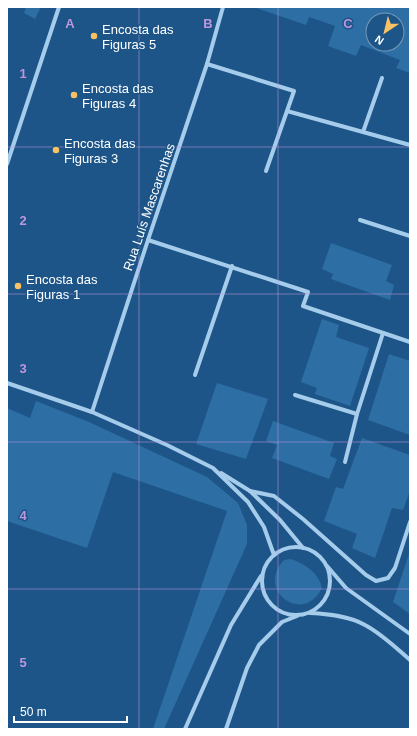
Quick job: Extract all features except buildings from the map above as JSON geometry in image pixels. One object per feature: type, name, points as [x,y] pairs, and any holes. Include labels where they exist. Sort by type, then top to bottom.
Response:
[{"type":"street","points":[[7,164],[59,7]]},
{"type":"street","name":"Rua Luís Mascarenhas","points":[[92,412],[207,64],[223,7]]},
{"type":"street","points":[[207,64],[294,91],[266,171]]},
{"type":"street","points":[[363,132],[382,78]]},
{"type":"street","points":[[287,112],[410,145]]},
{"type":"street","points":[[360,220],[410,236]]},
{"type":"street","points":[[148,240],[232,266],[308,292],[302,306],[410,342]]},
{"type":"street","points":[[195,375],[232,266]]},
{"type":"street","points":[[345,462],[357,414],[383,333]]},
{"type":"street","points":[[7,383],[92,412],[167,445],[213,468],[250,491],[280,520],[303,548]]},
{"type":"street","points":[[295,395],[357,414]]},
{"type":"street","points":[[213,468],[248,502],[264,527],[274,555]]},
{"type":"street","points":[[250,491],[274,496],[303,518],[366,575],[376,581],[388,578],[395,568],[410,522]]},
{"type":"street","points":[[185,729],[231,625],[261,576],[264,568],[274,555],[282,549],[292,547],[303,548],[315,553],[346,588],[410,634]]},
{"type":"street","points":[[226,729],[246,668],[259,645],[282,622],[309,613],[319,607],[326,597],[330,586],[329,574],[325,563]]},
{"type":"street","points":[[261,576],[261,586],[264,596],[270,604],[278,611],[287,615],[297,616]]},
{"type":"street","points":[[309,613],[343,617],[366,625],[395,646],[410,660]]},
{"type":"shaded area","points":[[26,7],[41,7],[35,19],[24,13]]},
{"type":"shaded area","points":[[253,7],[410,7],[410,73],[396,68],[400,60],[379,52],[405,52],[405,12],[365,12],[365,47],[361,45],[356,56],[328,46],[335,26],[309,17],[306,25]]},
{"type":"shaded area","points":[[331,243],[392,265],[386,281],[394,285],[390,300],[331,279],[333,274],[322,269]]},
{"type":"shaded area","points":[[322,319],[339,325],[336,337],[369,348],[350,406],[315,394],[317,388],[301,382]]},
{"type":"shaded area","points":[[389,354],[410,361],[410,435],[368,420]]},
{"type":"shaded area","points":[[217,383],[268,399],[246,459],[196,444]]},
{"type":"shaded area","points":[[36,401],[89,422],[207,477],[238,503],[247,525],[247,544],[164,729],[153,729],[227,511],[113,472],[87,548],[7,521],[7,408],[30,418]]},
{"type":"shaded area","points":[[273,421],[334,443],[330,456],[337,459],[329,479],[272,458],[277,445],[266,441]]},
{"type":"shaded area","points":[[362,438],[410,455],[410,491],[403,510],[392,508],[375,558],[352,548],[357,534],[324,521],[336,487],[343,489]]},
{"type":"shaded area","points":[[410,551],[410,614],[393,602]]},
{"type":"shaded area","points":[[291,559],[310,569],[317,577],[322,588],[314,599],[304,604],[294,604],[285,600],[278,592],[275,582],[277,571],[284,560]]},
{"type":"place","name":"Encosta das Figuras 5","points":[[94,36]]},
{"type":"place","name":"Encosta das Figuras 4","points":[[74,95]]},
{"type":"place","name":"Encosta das Figuras 3","points":[[56,150]]},
{"type":"place","name":"Encosta das Figuras 1","points":[[18,286]]}]
